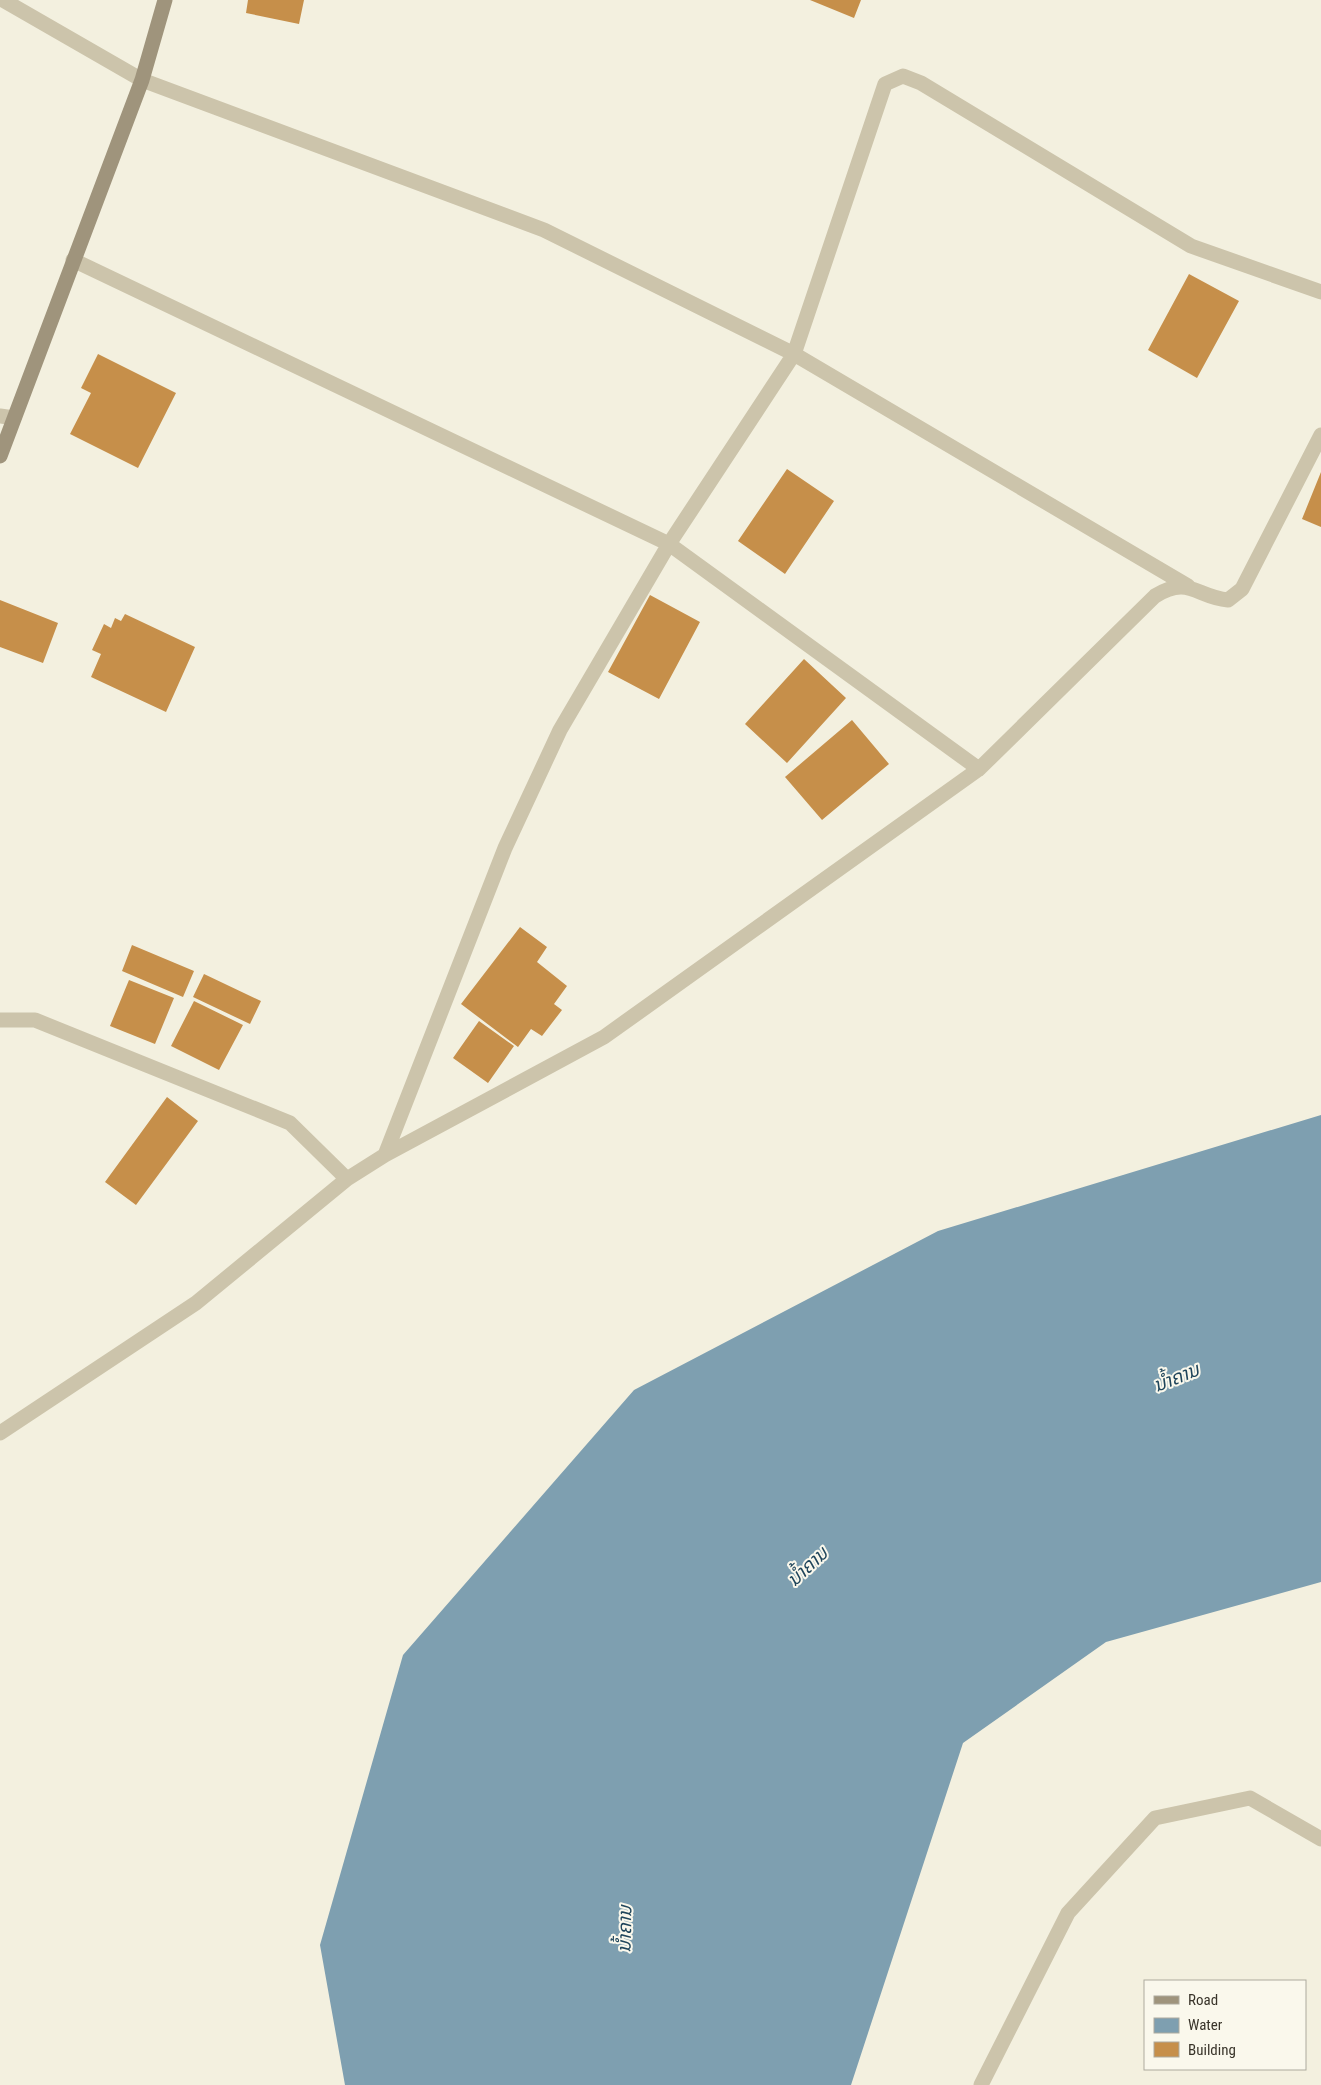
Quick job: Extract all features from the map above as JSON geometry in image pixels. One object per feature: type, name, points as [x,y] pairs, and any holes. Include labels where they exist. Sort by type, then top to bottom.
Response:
[{"type":"street","points":[[3,0],[142,80],[544,230],[794,354],[1188,586],[1214,599],[1228,600],[1242,589],[1321,435]]},
{"type":"street","points":[[0,456],[7,417],[73,260],[142,80],[165,0]]},
{"type":"street","points":[[385,1156],[505,848],[560,730],[669,544],[794,354],[876,104],[885,84],[903,76],[921,83],[1190,246],[1321,292]]},
{"type":"street","points":[[73,260],[669,544],[979,769]]},
{"type":"street","points":[[0,1433],[196,1303],[348,1179],[385,1156],[604,1037],[979,769],[1156,596],[1166,590],[1188,586]]},
{"type":"street","points":[[0,1020],[35,1020],[290,1123],[348,1179]]},
{"type":"street","points":[[981,2085],[1068,1914],[1155,1818],[1250,1798],[1321,1840]]},
{"type":"water","name":"ນ້ຳຄານ","points":[[1321,1115],[1321,1582],[1106,1642],[963,1743],[851,2085],[345,2085],[320,1945],[403,1655],[634,1390],[938,1231]]},
{"type":"building","points":[[248,0],[304,0],[299,24],[246,13]]},
{"type":"building","points":[[810,0],[861,0],[854,18]]},
{"type":"building","points":[[1189,274],[1239,301],[1197,378],[1148,350]]},
{"type":"building","points":[[98,354],[176,393],[138,468],[70,434],[91,393],[81,388]]},
{"type":"building","points":[[787,469],[834,501],[785,574],[738,541]]},
{"type":"building","points":[[1321,472],[1321,527],[1302,519]]},
{"type":"building","points":[[650,595],[700,622],[659,699],[608,672]]},
{"type":"building","points":[[0,600],[58,623],[43,663],[0,647]]},
{"type":"building","points":[[125,614],[195,647],[166,712],[91,677],[101,654],[92,650],[104,624],[111,628],[115,618],[121,621]]},
{"type":"building","points":[[804,659],[846,698],[787,763],[745,724]]},
{"type":"building","points":[[852,720],[889,764],[822,820],[785,777]]},
{"type":"building","points":[[520,927],[547,947],[537,962],[567,986],[554,1004],[562,1010],[542,1036],[531,1029],[518,1047],[461,1004]]},
{"type":"building","points":[[132,945],[194,971],[183,997],[122,971]]},
{"type":"building","points":[[204,974],[261,1001],[250,1024],[193,997]]},
{"type":"building","points":[[129,980],[174,998],[155,1044],[110,1026]]},
{"type":"building","points":[[194,1001],[243,1025],[219,1070],[171,1046]]},
{"type":"building","points":[[479,1021],[514,1046],[488,1083],[453,1058]]},
{"type":"building","points":[[167,1097],[198,1121],[136,1205],[105,1182]]}]
